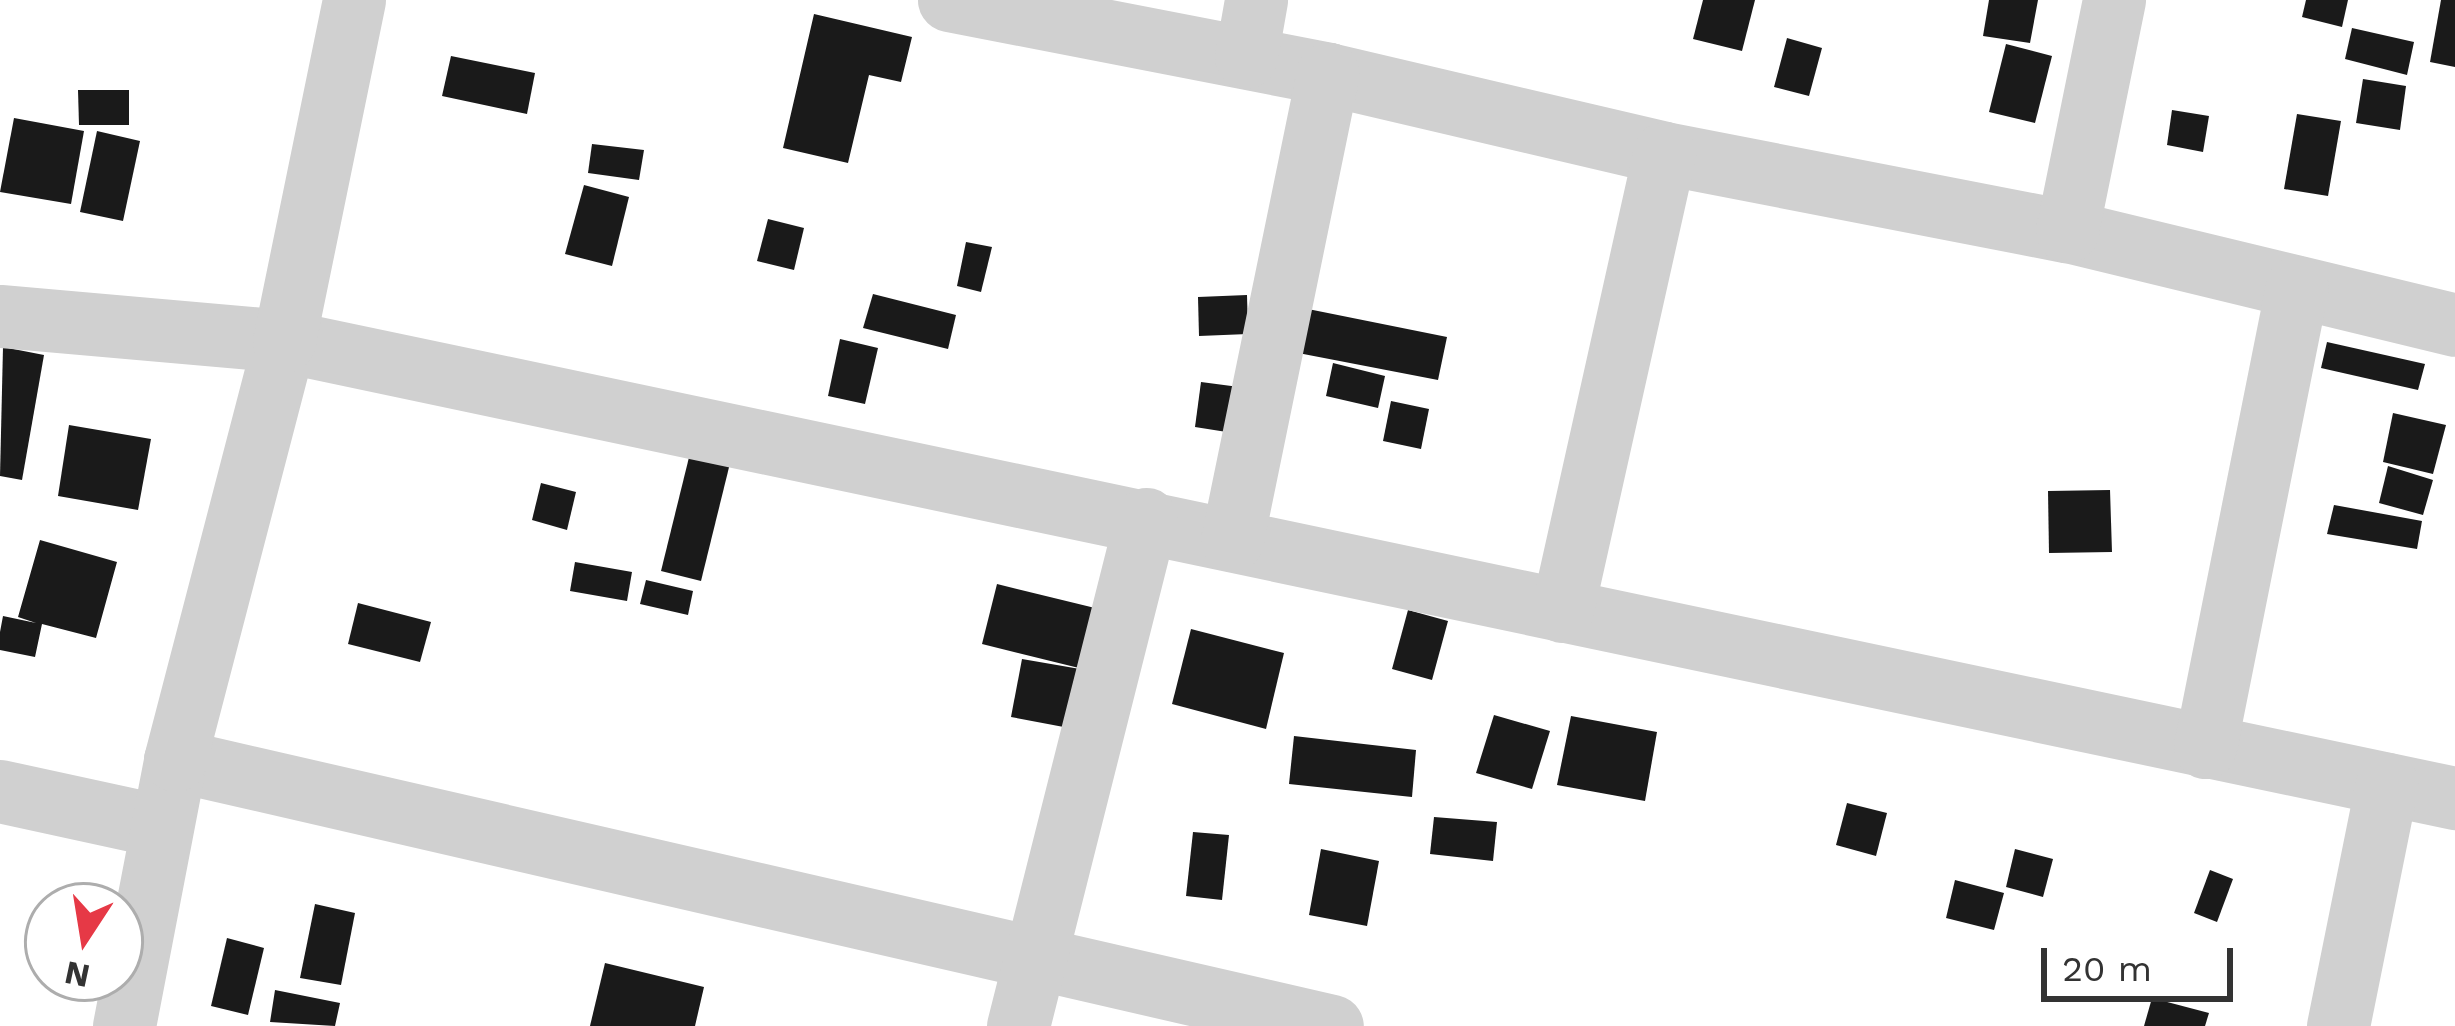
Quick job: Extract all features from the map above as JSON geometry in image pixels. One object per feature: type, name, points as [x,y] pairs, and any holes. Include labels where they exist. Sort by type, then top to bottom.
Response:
[{"type":"street","points":[[124,1026],[175,760],[284,340],[354,0]]},
{"type":"street","points":[[949,0],[1251,29],[1328,74],[1664,153],[2067,231],[2455,325]]},
{"type":"street","points":[[2067,231],[2114,0]]},
{"type":"street","points":[[1232,540],[1328,74]]},
{"type":"street","points":[[1562,611],[1664,153]]},
{"type":"street","points":[[2205,747],[2297,287]]},
{"type":"street","points":[[0,316],[284,340],[2455,798]]},
{"type":"street","points":[[1018,1026],[1030,960],[1145,519]]},
{"type":"street","points":[[175,760],[1332,1026]]},
{"type":"street","points":[[2338,1026],[2386,784]]},
{"type":"street","points":[[0,791],[161,826]]},
{"type":"building","points":[[1703,0],[1755,0],[1742,51],[1693,39]]},
{"type":"building","points":[[1989,0],[2038,0],[2030,43],[1983,36]]},
{"type":"building","points":[[2306,0],[2348,0],[2342,27],[2302,17]]},
{"type":"building","points":[[2441,0],[2455,0],[2455,67],[2430,62]]},
{"type":"building","points":[[814,14],[912,37],[901,82],[869,75],[848,163],[783,148]]},
{"type":"building","points":[[2352,28],[2414,42],[2407,75],[2345,59]]},
{"type":"building","points":[[1787,38],[1822,48],[1809,96],[1774,87]]},
{"type":"building","points":[[2006,44],[2052,56],[2035,123],[1989,112]]},
{"type":"building","points":[[451,56],[535,73],[527,114],[442,96]]},
{"type":"building","points":[[2363,79],[2406,86],[2400,130],[2356,123]]},
{"type":"building","points":[[78,90],[129,90],[129,125],[79,125]]},
{"type":"building","points":[[2172,110],[2209,116],[2203,152],[2167,145]]},
{"type":"building","points":[[2297,114],[2341,121],[2328,196],[2284,189]]},
{"type":"building","points":[[14,118],[84,131],[71,204],[0,192]]},
{"type":"building","points":[[97,131],[140,141],[123,221],[80,212]]},
{"type":"building","points":[[592,144],[644,150],[639,180],[588,173]]},
{"type":"building","points":[[584,185],[629,197],[612,266],[565,254]]},
{"type":"building","points":[[768,219],[804,228],[794,270],[757,261]]},
{"type":"building","points":[[966,242],[992,247],[981,292],[957,286]]},
{"type":"building","points":[[873,294],[956,315],[948,349],[863,328]]},
{"type":"building","points":[[1247,295],[1248,334],[1199,336],[1198,297]]},
{"type":"building","points":[[1303,308],[1447,337],[1438,380],[1293,352]]},
{"type":"building","points":[[840,339],[878,348],[865,404],[828,396]]},
{"type":"building","points":[[2327,342],[2425,364],[2418,390],[2321,368]]},
{"type":"building","points":[[3,347],[44,355],[22,480],[0,476]]},
{"type":"building","points":[[1333,363],[1385,376],[1378,408],[1326,396]]},
{"type":"building","points":[[1201,382],[1239,387],[1233,433],[1195,427]]},
{"type":"building","points":[[1391,401],[1429,409],[1421,449],[1383,441]]},
{"type":"building","points":[[2393,413],[2446,425],[2433,474],[2383,462]]},
{"type":"building","points":[[69,425],[151,439],[138,510],[58,496]]},
{"type":"building","points":[[694,437],[734,447],[701,581],[661,571]]},
{"type":"building","points":[[2388,466],[2433,480],[2423,515],[2379,503]]},
{"type":"building","points":[[541,483],[576,492],[567,530],[532,520]]},
{"type":"building","points":[[2110,490],[2112,552],[2049,553],[2048,491]]},
{"type":"building","points":[[2334,505],[2422,521],[2417,549],[2327,534]]},
{"type":"building","points":[[40,540],[117,562],[96,638],[42,624],[35,657],[0,650],[0,632],[3,616],[36,623],[18,617]]},
{"type":"building","points":[[575,562],[632,572],[627,601],[570,591]]},
{"type":"building","points":[[646,580],[693,591],[688,615],[640,604]]},
{"type":"building","points":[[997,584],[1095,608],[1079,668],[982,644]]},
{"type":"building","points":[[358,603],[431,622],[420,662],[348,644]]},
{"type":"building","points":[[1408,610],[1448,621],[1432,680],[1392,669]]},
{"type":"building","points":[[1191,629],[1284,653],[1266,729],[1172,704]]},
{"type":"building","points":[[1022,659],[1080,669],[1069,728],[1011,717]]},
{"type":"building","points":[[1494,715],[1550,731],[1532,789],[1476,773]]},
{"type":"building","points":[[1571,716],[1657,732],[1645,801],[1557,785]]},
{"type":"building","points":[[1294,736],[1416,750],[1412,797],[1289,784]]},
{"type":"building","points":[[1847,803],[1887,813],[1876,856],[1836,845]]},
{"type":"building","points":[[1434,817],[1497,822],[1493,861],[1430,854]]},
{"type":"building","points":[[1193,832],[1229,835],[1222,900],[1186,896]]},
{"type":"building","points":[[1321,849],[1379,861],[1367,926],[1309,915]]},
{"type":"building","points":[[2015,849],[2053,859],[2043,897],[2006,887]]},
{"type":"building","points":[[2210,870],[2233,879],[2217,922],[2194,913]]},
{"type":"building","points":[[1955,880],[2004,893],[1994,930],[1946,918]]},
{"type":"building","points":[[315,904],[355,913],[341,985],[300,978]]},
{"type":"building","points":[[227,938],[264,948],[248,1015],[211,1006]]},
{"type":"building","points":[[605,963],[704,987],[695,1026],[590,1026]]},
{"type":"building","points":[[275,990],[340,1003],[335,1026],[270,1022]]},
{"type":"building","points":[[2152,998],[2209,1013],[2205,1026],[2144,1026]]}]
